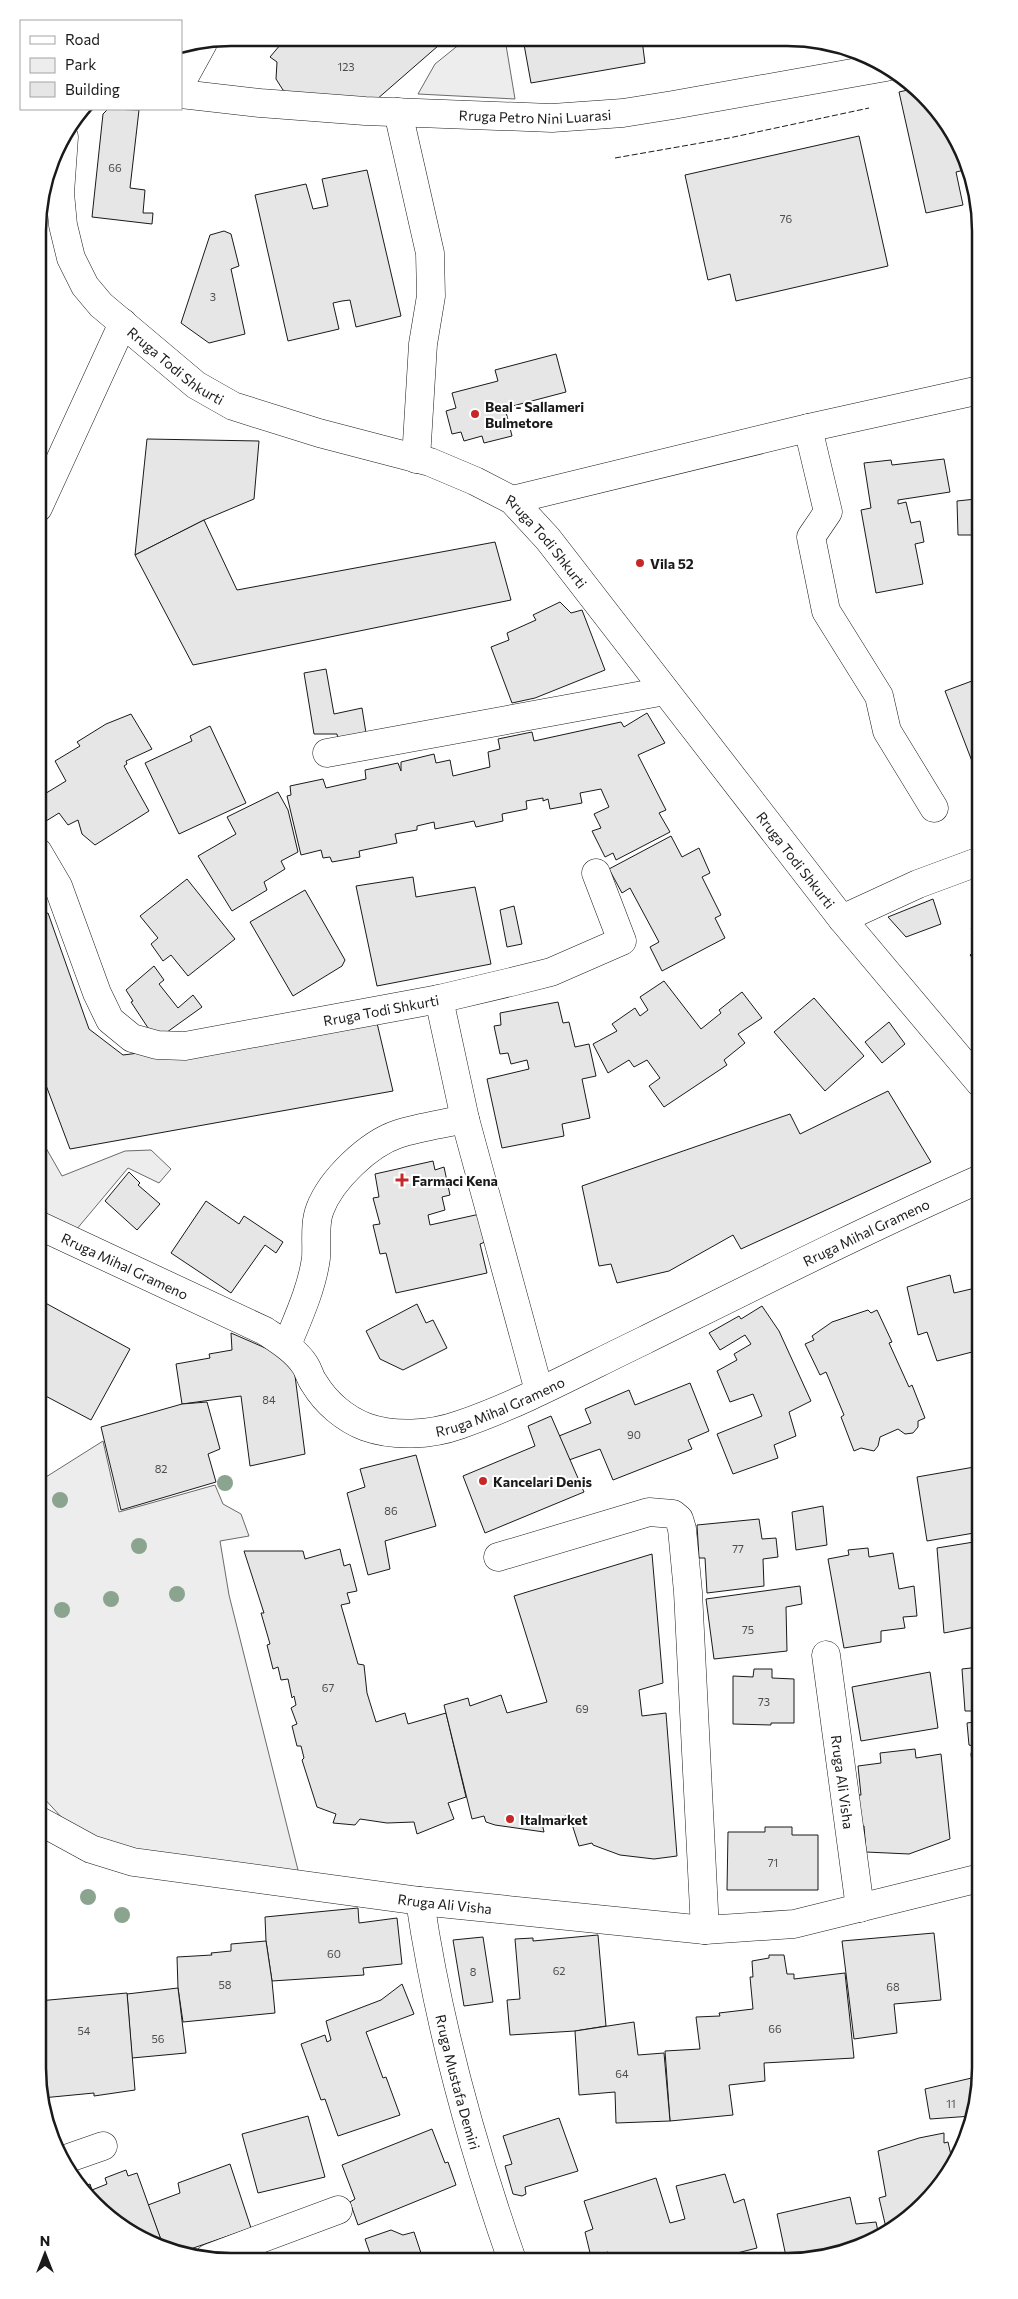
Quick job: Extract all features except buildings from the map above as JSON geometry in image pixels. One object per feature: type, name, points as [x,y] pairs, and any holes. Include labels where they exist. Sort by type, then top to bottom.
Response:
[{"type":"street","points":[[182,81],[200,49]]},
{"type":"street","name":"Rruga Petro Nini Luarasi","points":[[182,94],[260,103],[398,112],[552,118],[623,113],[874,68]]},
{"type":"street","points":[[398,112],[430,253],[431,296],[424,344],[416,459]]},
{"type":"street","name":"Rruga Todi Shkurti","points":[[63,154],[60,193],[63,225],[71,258],[85,286],[100,304],[196,385],[233,406],[319,433],[430,462],[475,481],[512,500],[548,539],[842,919],[972,1073]]},
{"type":"street","points":[[46,491],[123,323]]},
{"type":"street","points":[[512,500],[808,428],[972,392]]},
{"type":"street","points":[[808,428],[828,512],[810,537],[826,611],[879,696],[887,731],[934,808]]},
{"type":"street","points":[[327,753],[665,692]]},
{"type":"street","points":[[842,919],[918,884],[972,864]]},
{"type":"street","name":"Rruga Todi Shkurti","points":[[46,866],[58,886],[97,993],[110,1020],[132,1038],[157,1045],[185,1046],[439,999],[465,1119],[539,1392]]},
{"type":"street","points":[[439,999],[551,972],[622,941],[596,873]]},
{"type":"street","points":[[287,1345],[305,1301],[316,1260],[319,1210],[328,1194],[347,1169],[372,1148],[397,1134],[465,1119]]},
{"type":"street","name":"Rruga Mihal Grameno","points":[[46,1229],[265,1331],[287,1345],[305,1365],[314,1383],[332,1407],[352,1420],[368,1427],[404,1433],[441,1430],[459,1425],[539,1392],[900,1215],[972,1183]]},
{"type":"street","points":[[498,1557],[649,1512],[673,1514],[679,1519],[682,1529],[688,1592],[705,1930]]},
{"type":"street","name":"Rruga Ali Visha","points":[[826,1655],[860,1908]]},
{"type":"street","name":"Rruga Ali Visha","points":[[46,1824],[91,1849],[133,1862],[420,1901],[705,1930],[794,1924],[972,1880]]},
{"type":"street","name":"Rruga Mustafa Demiri","points":[[420,1901],[428,1955],[454,2073],[479,2162],[510,2253]]},
{"type":"street","points":[[70,2158],[103,2146]]},
{"type":"street","points":[[224,2252],[338,2210]]},
{"type":"green space","points":[[457,46],[506,46],[515,99],[418,94],[435,64]]},
{"type":"green space","points":[[46,1148],[62,1176],[125,1151],[151,1150],[171,1169],[159,1183],[128,1168],[76,1230],[46,1215]]},
{"type":"green space","points":[[103,1441],[119,1512],[215,1485],[223,1504],[241,1514],[249,1536],[220,1541],[229,1595],[299,1874],[101,1844],[64,1820],[46,1800],[46,1477]]},
{"type":"fence","points":[[615,158],[729,138],[869,108]]},
{"type":"place","name":"Beal - Sallameri Bulmetore","points":[[475,414]]},
{"type":"place","name":"Vila 52","points":[[640,563]]},
{"type":"place","name":"Farmaci Kena","points":[[402,1180]]},
{"type":"place","name":"Kancelari Denis","points":[[483,1481]]},
{"type":"place","name":"Italmarket","points":[[510,1819]]}]
